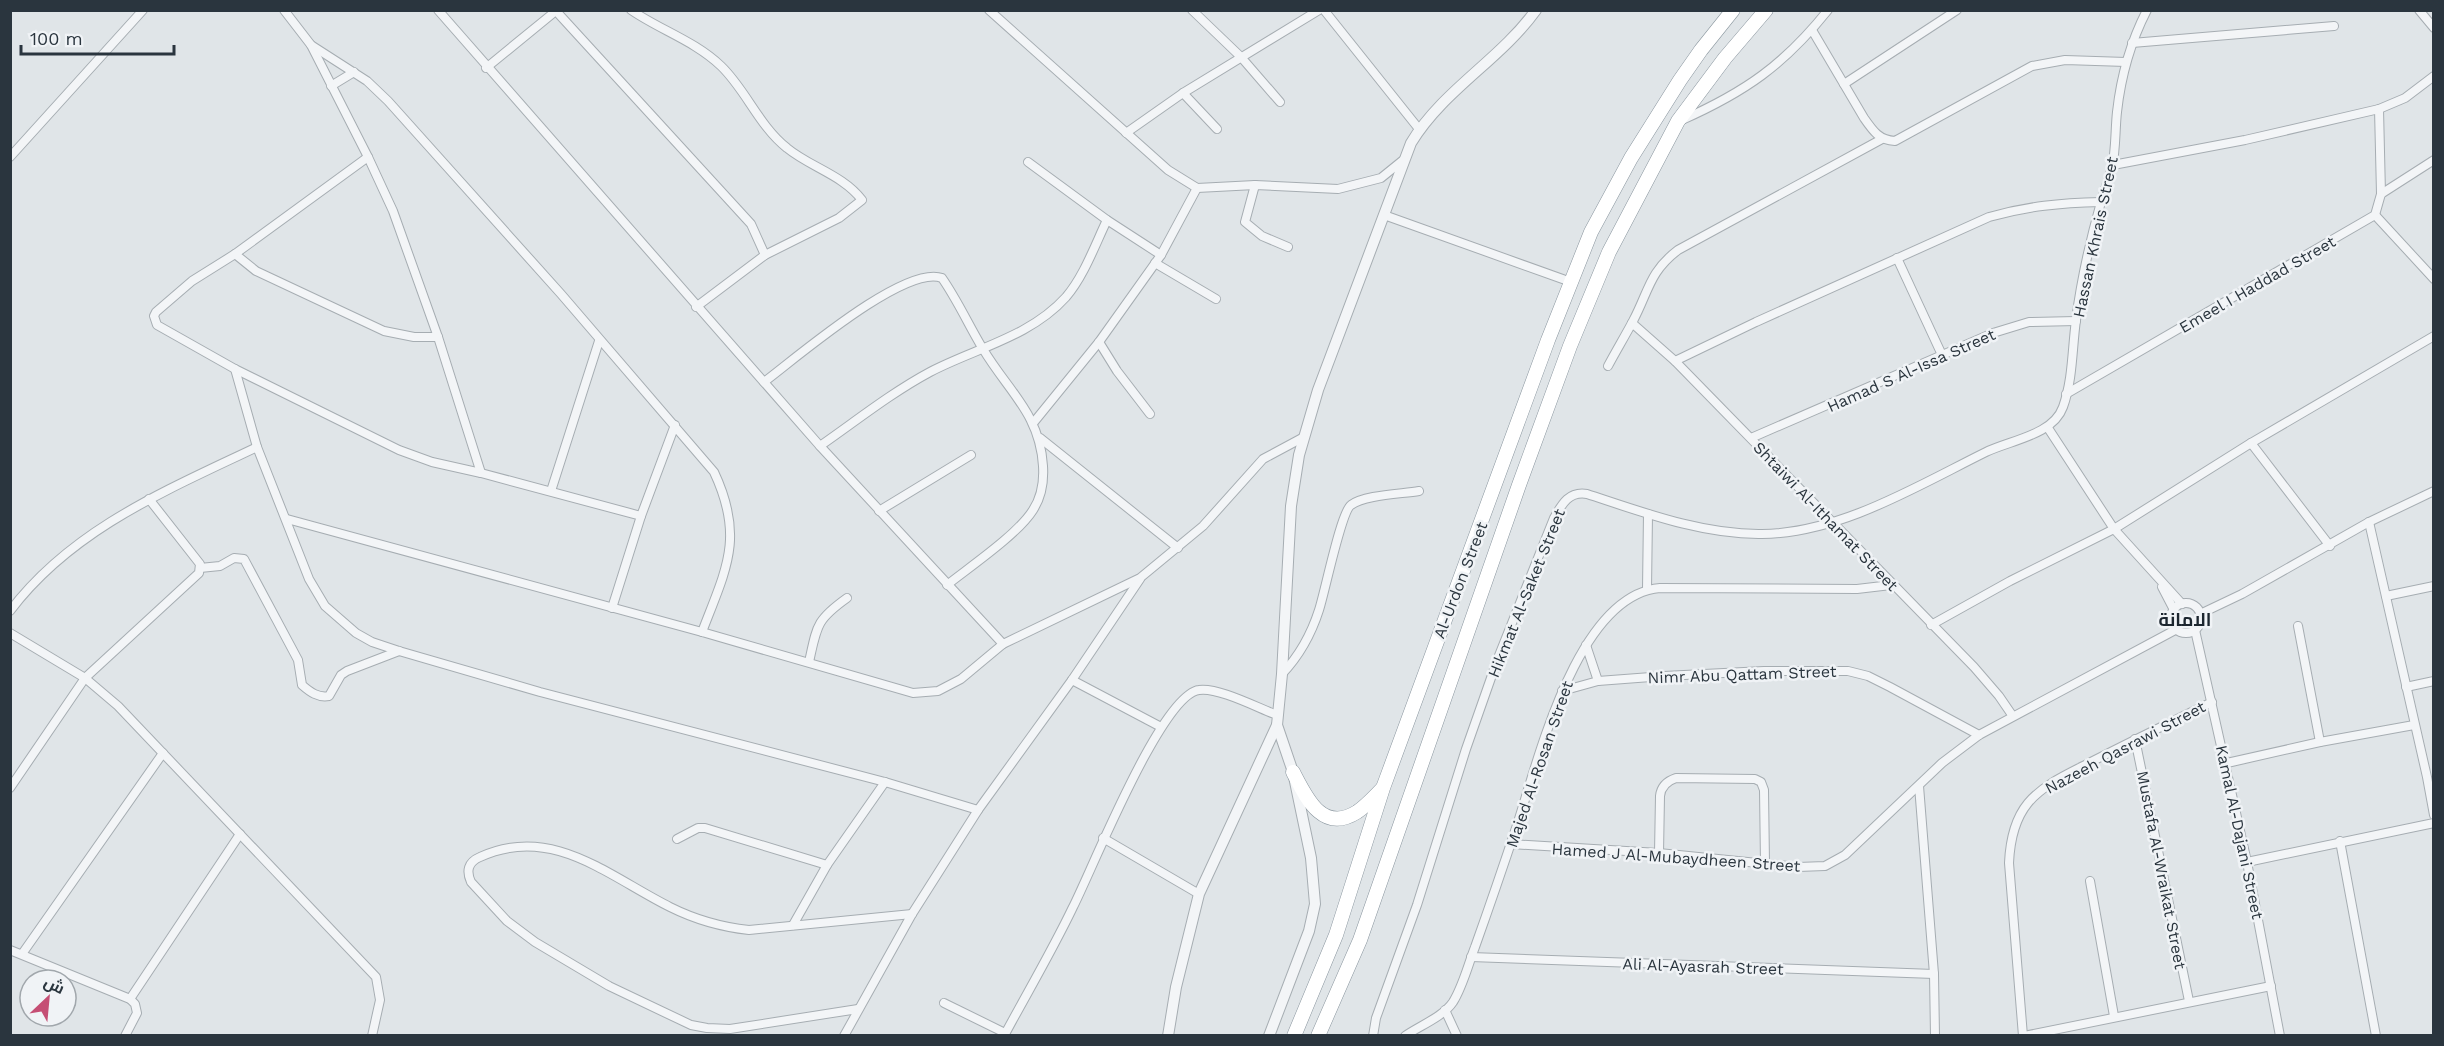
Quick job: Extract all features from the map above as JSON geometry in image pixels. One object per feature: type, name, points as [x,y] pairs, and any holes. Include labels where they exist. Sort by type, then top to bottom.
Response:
[{"type":"highway","name":"Al-Urdon Street","points":[[1294,1035],[1336,934],[1383,788],[1591,232],[1646,133],[1701,50],[1733,10]]},
{"type":"highway","name":"Al-Urdon Street","points":[[1318,1035],[1360,940],[1570,346],[1609,252],[1678,121],[1725,58],[1766,10]]},
{"type":"highway","points":[[1293,772],[1309,803],[1335,819],[1345,818],[1358,811],[1383,788]]},
{"type":"street","points":[[10,157],[143,10]]},
{"type":"street","points":[[284,10],[311,45],[393,211],[438,337],[481,472]]},
{"type":"street","points":[[438,10],[696,307],[879,511],[1003,644]]},
{"type":"street","points":[[631,10],[712,58],[730,76],[781,143],[841,181],[862,200],[839,218],[765,255],[696,307]]},
{"type":"street","points":[[989,10],[1168,171],[1197,188],[1255,185],[1338,189],[1380,178],[1402,161]]},
{"type":"street","points":[[1192,10],[1241,57],[1280,102]]},
{"type":"street","points":[[1125,133],[1183,93],[1319,10]]},
{"type":"street","points":[[1324,10],[1419,129]]},
{"type":"street","points":[[1168,1035],[1176,987],[1198,894],[1277,720],[1292,506],[1304,437],[1318,390],[1402,161],[1419,129],[1440,104],[1506,45],[1536,10]]},
{"type":"street","points":[[1678,121],[1717,104],[1753,84],[1788,55],[1828,10]]},
{"type":"street","points":[[1844,84],[1957,10]]},
{"type":"street","name":"Hassan Khrais Street","points":[[2048,428],[2060,414],[2066,394],[2076,321],[2101,202],[2113,165],[2120,91],[2126,62],[2147,10]]},
{"type":"street","points":[[2419,10],[2433,28]]},
{"type":"street","points":[[486,68],[557,11],[751,224],[765,255]]},
{"type":"street","points":[[2132,43],[2334,26]]},
{"type":"street","points":[[1812,30],[1864,118],[1882,139]]},
{"type":"street","points":[[311,45],[378,90],[561,294],[599,341],[714,472],[724,493],[731,521],[731,542],[725,571],[702,632]]},
{"type":"street","points":[[1608,366],[1632,323],[1659,266],[1678,250],[1882,139],[1895,141],[2032,66],[2065,60],[2126,62]]},
{"type":"street","points":[[331,86],[354,72]]},
{"type":"street","points":[[2113,165],[2245,140],[2379,109],[2405,98],[2433,76]]},
{"type":"street","points":[[1183,93],[1217,129]]},
{"type":"street","points":[[2379,109],[2381,194],[2375,215],[2433,279]]},
{"type":"street","points":[[368,157],[236,254],[192,281],[156,312],[154,316],[157,325],[235,369],[399,450],[432,462],[481,472],[641,516]]},
{"type":"street","points":[[2381,194],[2433,160]]},
{"type":"street","points":[[1028,162],[1107,220],[1161,255]]},
{"type":"street","points":[[1255,185],[1245,222],[1262,236],[1288,247]]},
{"type":"street","points":[[1034,422],[1099,342],[1161,255],[1197,188]]},
{"type":"street","points":[[1675,361],[1959,229],[2021,208],[2054,203],[2101,202]]},
{"type":"street","points":[[1384,215],[1571,282]]},
{"type":"street","name":"Emeel I Haddad Street","points":[[2066,394],[2375,215]]},
{"type":"street","points":[[820,446],[908,385],[932,371],[984,350],[1023,330],[1067,296],[1088,260],[1107,220]]},
{"type":"street","points":[[236,254],[256,271],[384,331],[414,337],[438,337]]},
{"type":"street","points":[[1897,258],[1942,355]]},
{"type":"street","points":[[1155,263],[1216,299]]},
{"type":"street","points":[[764,382],[870,303],[894,288],[930,276],[942,278],[968,318],[984,350],[1034,422],[1040,438],[1043,486],[1033,510],[1019,525],[947,585]]},
{"type":"street","name":"Hamad S Al-Issa Street","points":[[1751,438],[1993,333],[2029,322],[2076,321]]},
{"type":"street","name":"Shtaiwi Al-Ithamat Street","points":[[1632,323],[1675,361],[1990,685],[2012,716]]},
{"type":"street","points":[[1931,625],[2010,581],[2114,529],[2251,443],[2433,336]]},
{"type":"street","points":[[551,491],[599,341]]},
{"type":"street","points":[[1099,342],[1117,371],[1150,414]]},
{"type":"street","points":[[235,369],[257,447],[309,579],[324,606],[356,633],[372,642],[399,651],[540,692],[885,782],[978,810]]},
{"type":"street","points":[[612,608],[641,516],[675,425]]},
{"type":"street","points":[[2048,428],[2114,529],[2182,604],[2193,605],[2200,614],[2201,621],[2195,630],[2184,633],[2177,629],[2172,622],[2174,610],[2159,581]]},
{"type":"street","name":"Hikmat Al-Saket Street","points":[[1373,1035],[1376,1018],[1417,905],[1466,749],[1498,658],[1554,518],[1566,499],[1579,493],[1648,513],[1726,531],[1762,534],[1833,524],[1918,486],[1992,449],[2048,428]]},
{"type":"street","points":[[287,519],[702,632],[913,693],[927,694],[961,679],[1003,644],[1140,578],[1178,548],[1219,510],[1263,459],[1304,437]]},
{"type":"street","points":[[1040,438],[1178,548]]},
{"type":"street","points":[[2251,443],[2330,546]]},
{"type":"street","points":[[10,611],[29,586],[59,559],[106,523],[149,499],[257,447]]},
{"type":"street","points":[[879,511],[971,455]]},
{"type":"street","points":[[2200,614],[2242,594],[2369,522],[2433,491]]},
{"type":"street","points":[[1282,674],[1303,649],[1315,621],[1345,511],[1358,501],[1419,492]]},
{"type":"street","points":[[10,788],[85,678],[195,578],[200,568],[200,564],[149,499]]},
{"type":"street","points":[[1647,590],[1648,513]]},
{"type":"street","points":[[2369,522],[2414,725],[2430,777],[2433,816]]},
{"type":"street","points":[[200,568],[220,566],[234,558],[244,559],[298,660],[302,685],[316,695],[329,696],[341,675],[347,671],[399,651]]},
{"type":"street","points":[[844,1035],[912,914],[978,810],[1072,680],[1140,578]]},
{"type":"street","name":"Majed Al-Rosan Street","points":[[1405,1035],[1445,1010],[1459,991],[1562,691],[1586,645],[1621,604],[1647,590],[1857,589],[1891,585]]},
{"type":"street","points":[[2386,596],[2433,586]]},
{"type":"street","points":[[809,662],[821,619],[847,598]]},
{"type":"street","points":[[2174,610],[2182,604]]},
{"type":"street","points":[[2298,626],[2320,742]]},
{"type":"street","name":"Hamed J Al-Mubaydheen Street","points":[[1511,844],[1815,867],[1835,862],[1866,837],[1942,763],[1979,735],[2177,629]]},
{"type":"street","name":"Kamal Al-Dajani Street","points":[[2195,630],[2227,763],[2280,1035]]},
{"type":"street","points":[[10,633],[85,678],[118,706],[376,977],[380,1000],[372,1035]]},
{"type":"street","points":[[1586,645],[1598,681]]},
{"type":"street","name":"Nimr Abu Qattam Street","points":[[1562,691],[1598,681],[1755,671],[1848,671],[1868,676],[1907,695],[1979,735]]},
{"type":"street","points":[[1072,680],[1161,727]]},
{"type":"street","points":[[2406,687],[2433,681]]},
{"type":"street","points":[[944,1003],[1004,1034],[1074,906],[1103,838],[1161,727],[1184,698],[1199,690],[1217,691],[1277,720],[1293,772],[1311,858],[1315,904],[1310,931],[1269,1035]]},
{"type":"street","name":"Nazeeh Qasrawi Street","points":[[2024,1035],[2009,863],[2010,840],[2018,819],[2036,794],[2135,739],[2212,702]]},
{"type":"street","points":[[2227,763],[2320,742],[2414,725]]},
{"type":"street","name":"Mustafa Al-Wraikat Street","points":[[2135,739],[2189,1001]]},
{"type":"street","points":[[22,954],[163,753]]},
{"type":"street","points":[[1659,854],[1660,796],[1662,787],[1667,782],[1676,777],[1755,779],[1761,782],[1764,790],[1765,864]]},
{"type":"street","points":[[793,926],[827,866],[885,782]]},
{"type":"street","points":[[1919,786],[1934,974],[1935,1035]]},
{"type":"street","points":[[2247,862],[2433,823]]},
{"type":"street","points":[[677,839],[698,828],[705,828],[827,866]]},
{"type":"street","points":[[130,999],[240,834]]},
{"type":"street","points":[[1103,838],[1198,894]]},
{"type":"street","points":[[2340,841],[2376,1035]]},
{"type":"street","points":[[858,1009],[730,1029],[691,1025],[609,986],[535,942],[507,921],[471,882],[468,867],[474,860],[500,848],[526,846],[550,849],[584,860],[671,908],[725,928],[749,930],[912,914]]},
{"type":"street","points":[[2090,881],[2114,1016]]},
{"type":"street","points":[[10,950],[130,999],[135,1004],[137,1013],[125,1035]]},
{"type":"street","name":"Ali Al-Ayasrah Street","points":[[1471,957],[1934,974]]},
{"type":"street","points":[[2024,1035],[2271,986]]},
{"type":"street","points":[[1445,1010],[1457,1035]]},
{"type":"district","name":"الامانة","points":[[2185,620]]}]
